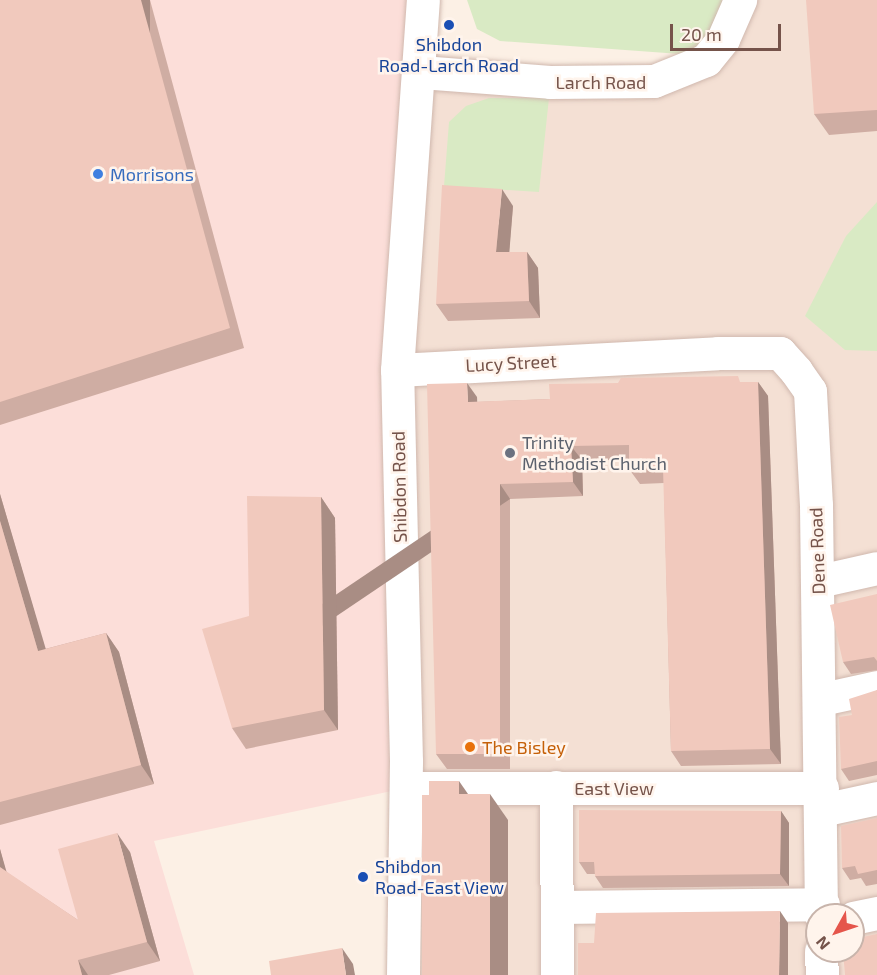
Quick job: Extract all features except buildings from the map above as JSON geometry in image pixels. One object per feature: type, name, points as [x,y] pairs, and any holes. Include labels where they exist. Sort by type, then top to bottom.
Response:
[{"type":"street","name":"Shibdon Road","points":[[403,975],[406,788],[397,370],[422,72],[423,0]]},
{"type":"street","name":"Larch Road","points":[[422,72],[550,82],[654,81],[706,60],[740,0]]},
{"type":"street","name":"Dene Road","points":[[624,357],[780,353],[810,391],[822,699],[822,903]]},
{"type":"street","name":"Lucy Street","points":[[397,370],[624,357]]},
{"type":"street","points":[[819,581],[877,568]]},
{"type":"street","points":[[822,699],[877,687]]},
{"type":"street","name":"East View","points":[[406,788],[556,788],[822,799],[877,798]]},
{"type":"street","points":[[556,788],[557,975]]},
{"type":"street","points":[[556,907],[805,909]]},
{"type":"shaded area","points":[[0,0],[418,0],[407,291],[406,788],[154,841],[194,975],[0,975]]},
{"type":"shaded area","points":[[726,0],[877,0],[877,975],[403,975],[401,652],[421,72],[654,81]]},
{"type":"green space","points":[[467,0],[722,0],[721,20],[694,55],[500,41],[477,29]]},
{"type":"green space","points":[[489,98],[549,98],[539,192],[444,186],[449,122],[466,106]]},
{"type":"green space","points":[[877,202],[877,351],[845,350],[805,316],[846,236]]},
{"type":"place","name":"Shibdon Road-Larch Road","points":[[449,25]]},
{"type":"place","name":"Morrisons","points":[[98,174]]},
{"type":"place","name":"Trinity Methodist Church","points":[[510,453]]},
{"type":"place","name":"The Bisley","points":[[470,747]]},
{"type":"place","name":"Shibdon Road-East View","points":[[363,877]]}]
